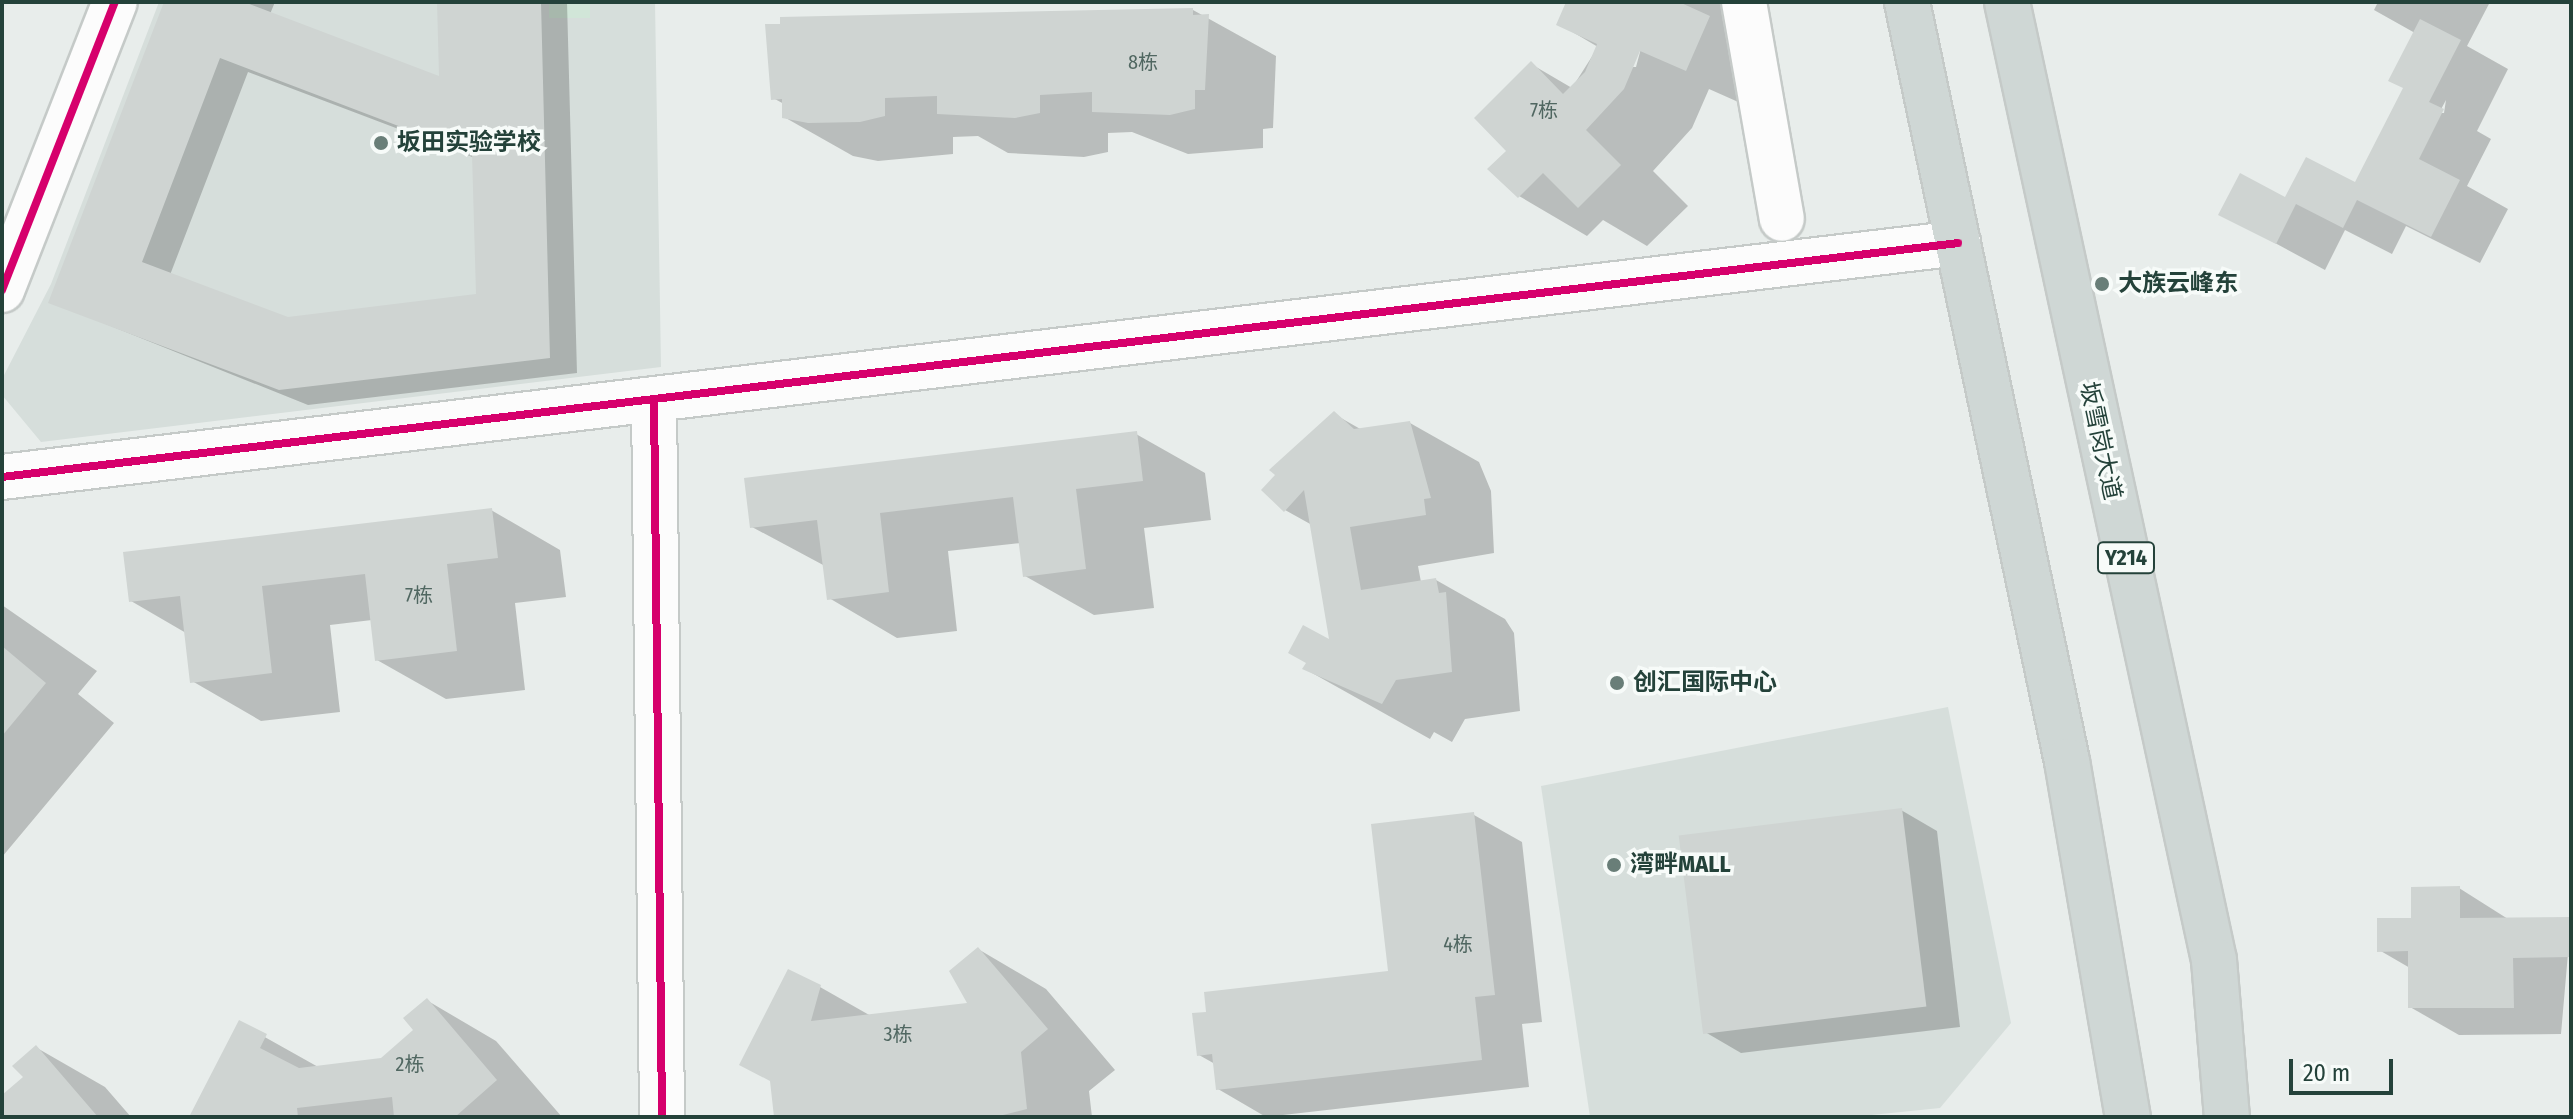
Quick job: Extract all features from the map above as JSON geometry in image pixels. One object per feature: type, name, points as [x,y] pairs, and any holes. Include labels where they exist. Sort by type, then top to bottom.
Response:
[{"type":"main road","points":[[1907,2],[2067,761],[2128,1117]]},
{"type":"main road","name":"坂雪岗大道","points":[[2007,2],[2214,960],[2227,1117]]},
{"type":"street","points":[[2,290],[115,2]]},
{"type":"street","points":[[1744,2],[1782,219]]},
{"type":"street","points":[[2,477],[1958,243]]},
{"type":"street","points":[[654,399],[662,1117]]},
{"type":"shaded area","name":"坂田实验学校","points":[[159,2],[655,2],[661,367],[41,442],[2,395],[2,379],[51,284]]},
{"type":"shaded area","points":[[1948,707],[2011,1023],[1940,1108],[1852,1117],[1590,1117],[1541,786]]},
{"type":"green space","points":[[549,2],[590,2],[590,18],[549,18]]},
{"type":"building","points":[[164,2],[244,2],[439,76],[437,2],[541,2],[550,358],[279,390],[48,303]],"holes":[[[220,58],[472,154],[476,294],[288,317],[142,262]]]},
{"type":"building","points":[[1566,2],[1679,2],[1710,16],[1686,71],[1640,51],[1624,89],[1586,130],[1621,165],[1578,208],[1543,173],[1518,198],[1487,169],[1506,151],[1474,118],[1531,61],[1563,94],[1585,72],[1597,44],[1556,25]]},
{"type":"building","points":[[1193,8],[1193,15],[1209,14],[1205,90],[1195,90],[1195,109],[1170,115],[1092,112],[1092,92],[1040,95],[1040,113],[1015,118],[937,114],[937,96],[885,98],[885,116],[860,122],[808,123],[782,118],[782,99],[771,100],[765,24],[780,24],[780,17]]},
{"type":"building","points":[[2420,19],[2461,40],[2429,102],[2444,109],[2419,159],[2460,180],[2431,237],[2357,200],[2343,228],[2296,204],[2276,244],[2218,215],[2240,173],[2285,197],[2306,157],[2355,182],[2403,88],[2388,81]]},
{"type":"building","points":[[1334,411],[1354,429],[1410,421],[1431,498],[1424,499],[1426,515],[1350,527],[1361,590],[1436,578],[1439,593],[1446,592],[1452,672],[1396,680],[1382,704],[1302,669],[1306,663],[1288,653],[1303,625],[1329,639],[1304,490],[1284,512],[1261,490],[1275,475],[1269,470]]},
{"type":"building","points":[[1137,431],[1143,481],[1076,489],[1086,569],[1023,577],[1013,497],[880,513],[889,592],[827,600],[817,520],[750,528],[744,478]]},
{"type":"building","points":[[492,508],[498,558],[447,564],[457,651],[375,661],[365,574],[262,586],[272,673],[190,683],[180,596],[129,602],[123,552]]},
{"type":"building","points":[[2,646],[46,683],[2,736]]},
{"type":"building","points":[[1902,808],[1926,1007],[1703,1034],[1679,835]]},
{"type":"building","points":[[1474,812],[1495,995],[1475,997],[1482,1060],[1216,1090],[1212,1054],[1197,1056],[1192,1013],[1206,1012],[1204,992],[1388,971],[1371,824]]},
{"type":"building","points":[[2460,886],[2460,918],[2571,917],[2571,957],[2513,958],[2514,1008],[2408,1008],[2408,951],[2377,952],[2377,918],[2411,918],[2411,887]]},
{"type":"building","points":[[978,947],[1048,1029],[1021,1052],[1027,1109],[995,1117],[774,1117],[770,1081],[739,1065],[788,969],[821,985],[811,1021],[967,1003],[949,971]]},
{"type":"building","points":[[427,998],[497,1080],[455,1117],[394,1117],[392,1097],[297,1108],[298,1117],[189,1117],[239,1020],[267,1034],[260,1048],[299,1068],[381,1058],[413,1030],[403,1018]]},
{"type":"building","points":[[36,1045],[98,1117],[2,1117],[2,1095],[23,1077],[12,1066]]},
{"type":"cycle path","points":[[2,290],[115,2]]},
{"type":"cycle path","points":[[2,477],[1958,243]]},
{"type":"cycle path","points":[[654,399],[662,1117]]},
{"type":"place","name":"坂田实验学校","points":[[381,143]]},
{"type":"place","name":"大族云峰东","points":[[2102,284]]},
{"type":"place","name":"创汇国际中心","points":[[1617,683]]},
{"type":"place","name":"湾畔MALL","points":[[1614,865]]}]
